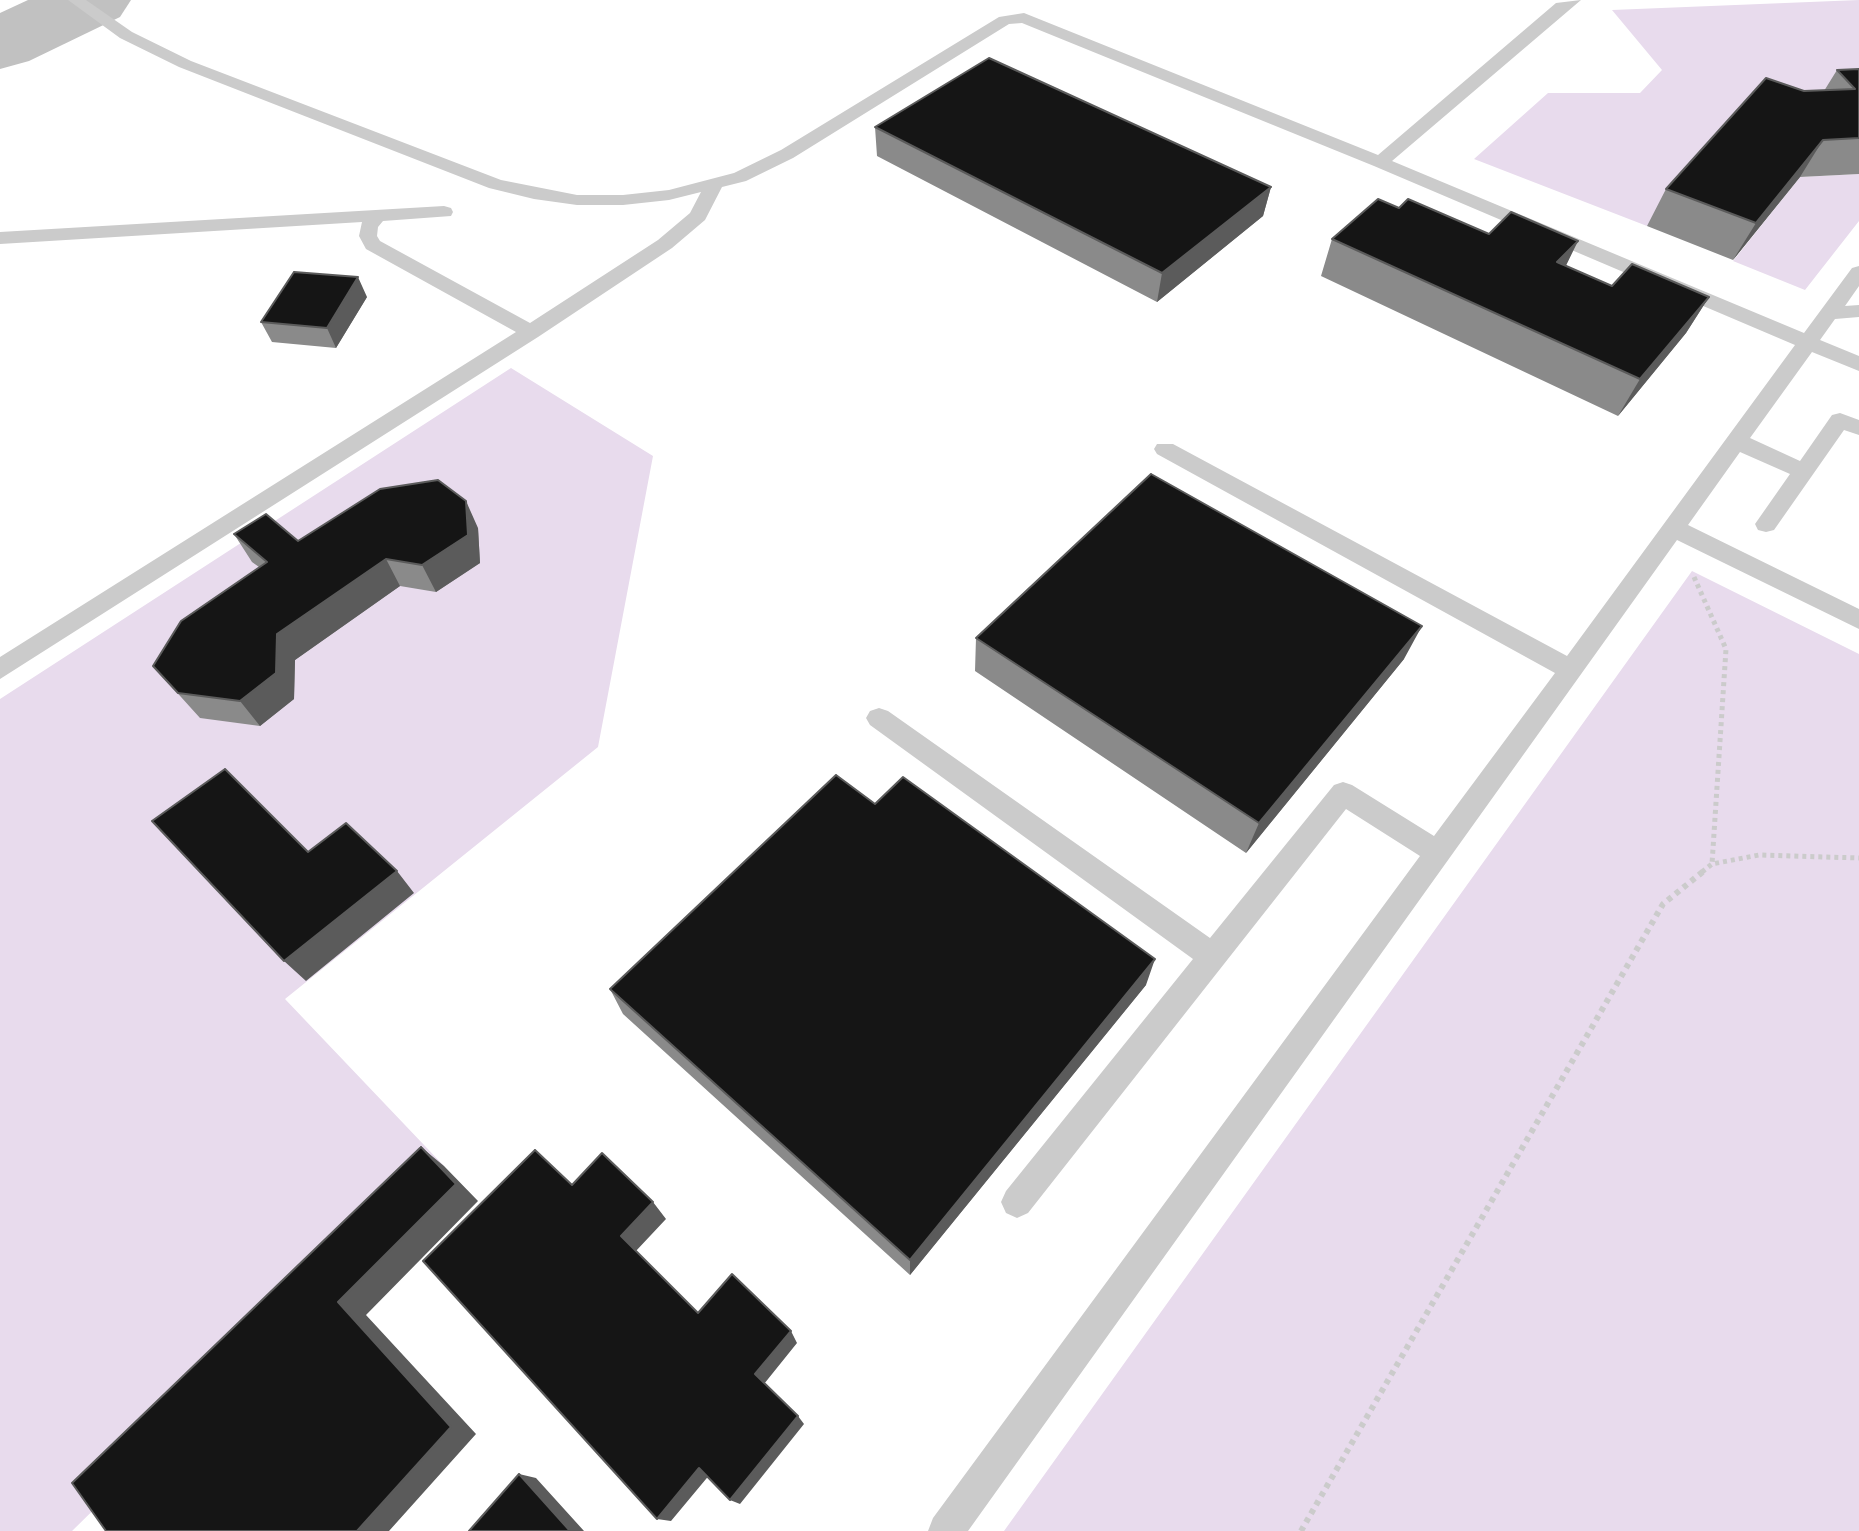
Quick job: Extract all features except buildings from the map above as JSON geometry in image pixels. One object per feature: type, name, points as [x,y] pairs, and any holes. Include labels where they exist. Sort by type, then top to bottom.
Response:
[{"type":"lane","points":[[76,0],[126,35],[164,55],[495,184],[577,200],[623,200],[669,195],[740,177],[787,154],[1005,20],[1017,17],[1030,19],[1380,162],[1859,364]]},
{"type":"lane","points":[[1380,162],[1562,6],[1573,0]]},
{"type":"lane","points":[[0,669],[531,332],[684,230],[698,216],[714,185]]},
{"type":"lane","points":[[0,238],[444,212]]},
{"type":"lane","points":[[377,217],[369,226],[368,236],[373,245],[531,332]]},
{"type":"lane","points":[[946,1531],[1859,272]]},
{"type":"lane","points":[[1829,313],[1859,311]]},
{"type":"lane","points":[[1766,524],[1840,420],[1859,428]]},
{"type":"lane","points":[[1736,441],[1803,471]]},
{"type":"lane","points":[[1165,449],[1571,670]]},
{"type":"lane","points":[[1673,528],[1859,620]]},
{"type":"lane","points":[[879,718],[1213,956]]},
{"type":"lane","points":[[1017,1202],[1343,793],[1438,853]]},
{"type":"path","points":[[1673,528],[1726,649],[1712,864]]},
{"type":"path","points":[[1301,1531],[1663,904],[1712,864],[1759,855],[1859,858]]},
{"type":"shaded area","points":[[1859,0],[1859,105],[1745,115],[1647,226],[1474,159],[1548,93],[1640,93],[1662,70],[1612,10]]},
{"type":"shaded area","points":[[1859,174],[1859,221],[1805,290],[1733,261],[1800,177]]},
{"type":"shaded area","points":[[511,368],[653,456],[598,747],[285,999],[444,1166],[72,1531],[0,1531],[0,699]]},
{"type":"shaded area","points":[[1692,571],[1859,654],[1859,1531],[1004,1531]]},
{"type":"taxiway","points":[[0,44],[92,0]]}]
